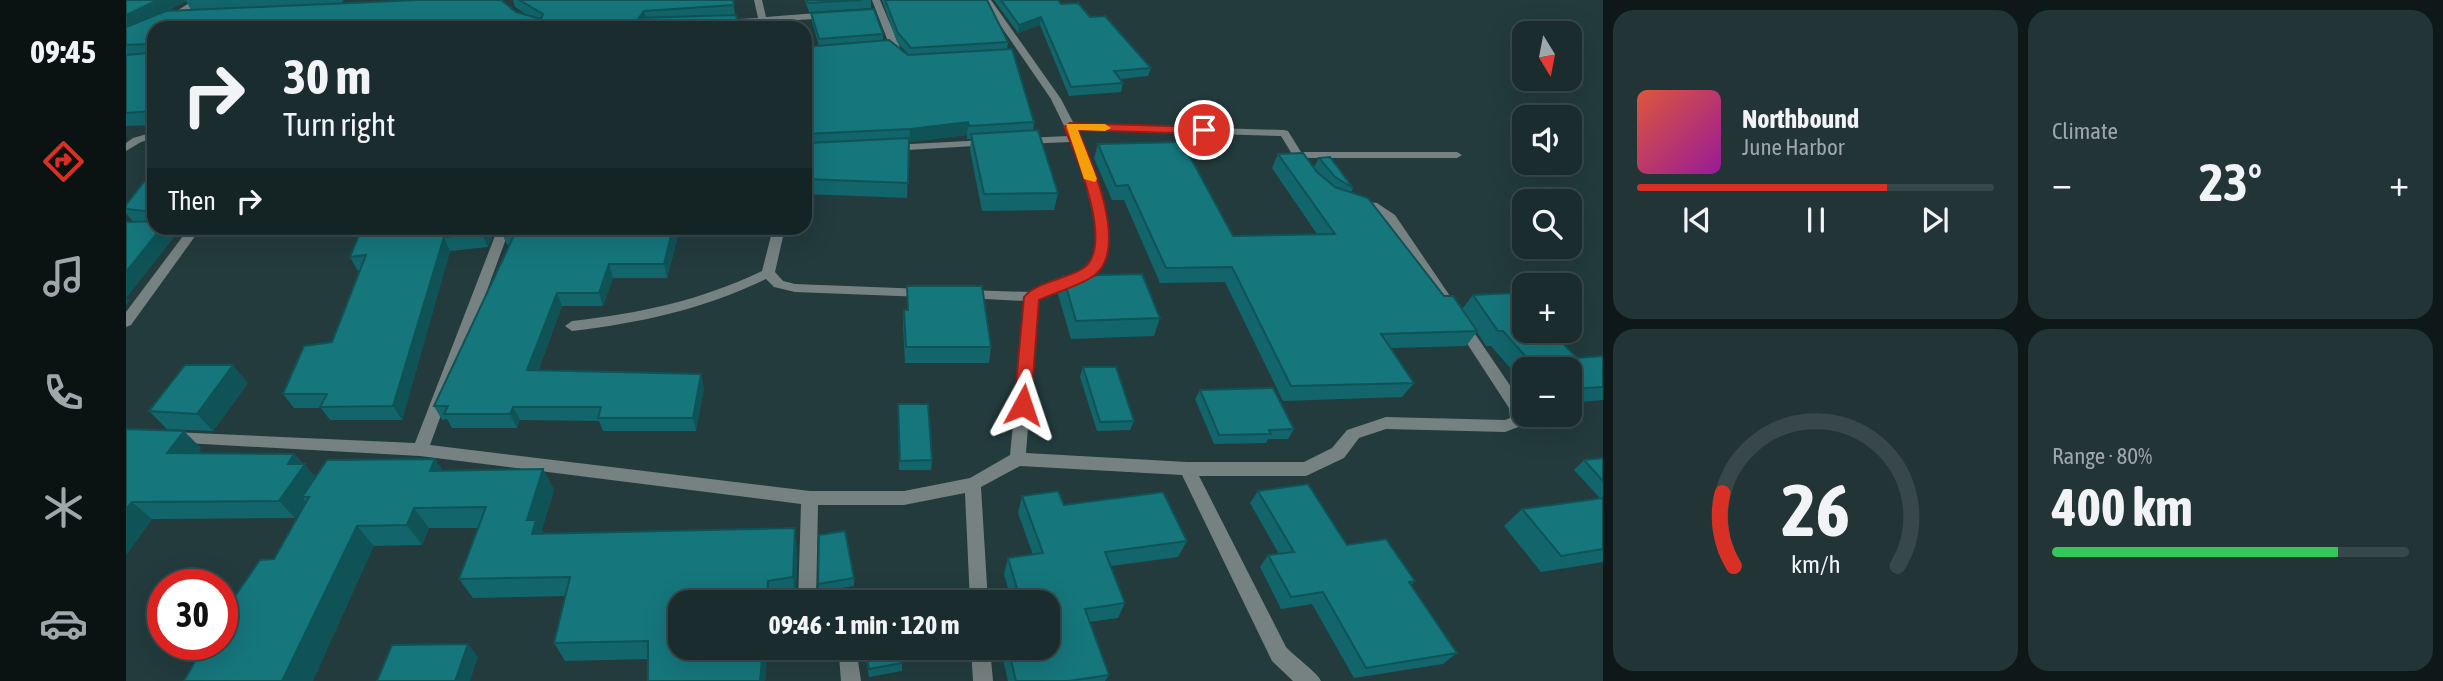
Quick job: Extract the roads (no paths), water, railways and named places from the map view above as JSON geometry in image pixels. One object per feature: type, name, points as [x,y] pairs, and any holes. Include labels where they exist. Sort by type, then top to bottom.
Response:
[{"type":"street","points":[[163,21],[200,0]]},
{"type":"street","points":[[758,0],[762,21]]},
{"type":"street","points":[[876,0],[894,47],[899,57],[907,62]]},
{"type":"street","points":[[768,273],[779,284],[794,288],[1032,297],[1090,271],[1100,255],[1104,237],[1088,167],[1056,99],[1019,56],[987,0]]},
{"type":"street","points":[[866,13],[879,12]]},
{"type":"street","points":[[789,21],[840,15]]},
{"type":"street","points":[[172,17],[199,16]]},
{"type":"street","points":[[881,48],[894,47]]},
{"type":"street","points":[[1008,142],[1073,133],[1284,133],[1319,185]]},
{"type":"street","points":[[126,148],[147,137]]},
{"type":"street","points":[[873,149],[994,143]]},
{"type":"street","points":[[1299,155],[1457,155]]},
{"type":"street","points":[[153,437],[420,450],[810,498],[904,498],[973,484],[1018,459],[1187,469],[1306,469],[1338,453],[1353,433],[1386,423],[1505,426],[1516,422],[1519,415],[1516,406],[1391,218],[1373,206],[1347,203]]},
{"type":"street","points":[[126,322],[190,235]]},
{"type":"street","points":[[420,450],[501,235]]},
{"type":"street","points":[[572,326],[675,312],[723,296],[768,273],[777,235]]},
{"type":"street","points":[[1018,459],[1032,297]]},
{"type":"street","points":[[340,469],[355,446]]},
{"type":"street","points":[[1187,469],[1279,654],[1295,671],[1311,681]]},
{"type":"street","points":[[973,484],[978,590]]},
{"type":"street","points":[[807,590],[810,498]]},
{"type":"street","points":[[849,660],[851,681]]},
{"type":"street","points":[[982,660],[983,681]]}]
